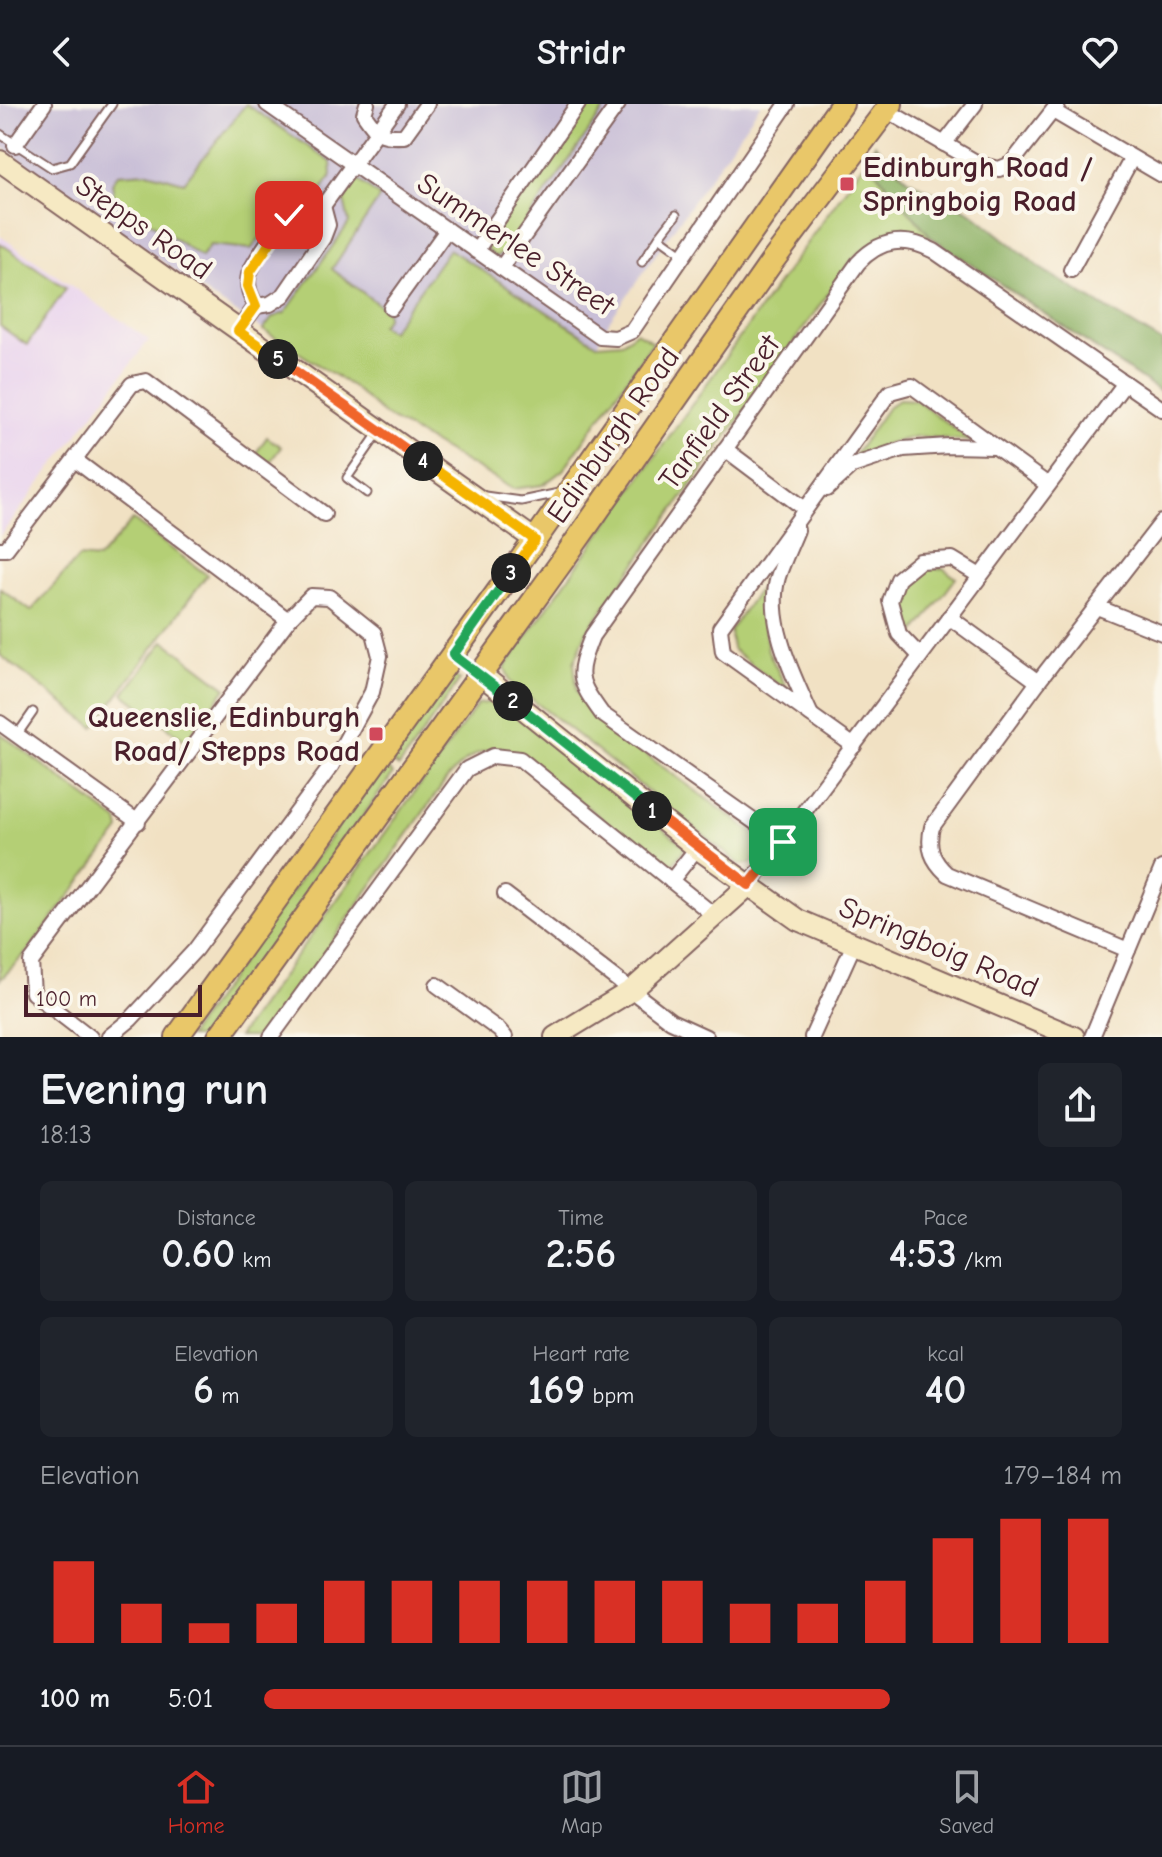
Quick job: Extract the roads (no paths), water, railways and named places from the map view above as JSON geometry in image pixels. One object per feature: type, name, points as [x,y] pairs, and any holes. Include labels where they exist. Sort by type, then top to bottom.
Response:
[{"type":"main road","name":"Edinburgh Road","points":[[177,1037],[535,540],[842,104]]},
{"type":"main road","name":"Edinburgh Road","points":[[219,1037],[885,106]]},
{"type":"main road","name":"Stepps Road","points":[[0,164],[535,540]]},
{"type":"main road","points":[[535,540],[563,560]]},
{"type":"main road","points":[[453,655],[479,673]]},
{"type":"main road","name":"Springboig Road","points":[[479,673],[697,848],[798,920],[1074,1037]]},
{"type":"main road","points":[[555,1037],[632,990],[749,885]]},
{"type":"street","points":[[15,145],[44,104]]},
{"type":"street","name":"Summerlee Street","points":[[267,104],[600,337],[616,338],[632,331],[787,104]]},
{"type":"street","points":[[367,104],[364,114],[377,132],[386,136],[404,136],[427,104]]},
{"type":"street","points":[[323,206],[397,104]]},
{"type":"street","points":[[476,251],[578,104]]},
{"type":"street","points":[[501,268],[618,104]]},
{"type":"street","points":[[944,144],[975,104]]},
{"type":"street","points":[[885,106],[981,165],[999,169],[1011,164],[1055,107],[1162,175]]},
{"type":"street","points":[[1071,270],[1132,158]]},
{"type":"street","points":[[256,306],[248,286],[250,272],[298,206],[312,203],[323,206]]},
{"type":"street","points":[[238,331],[256,306],[270,304],[284,295],[323,238],[328,225],[323,206]]},
{"type":"street","points":[[391,308],[447,230]]},
{"type":"street","name":"Tanfield Street","points":[[783,842],[602,714],[583,687],[581,662],[592,636],[858,263],[874,249],[890,243],[917,243],[934,251],[1162,409]]},
{"type":"street","points":[[0,549],[6,549],[132,384],[146,381],[324,514]]},
{"type":"street","points":[[749,885],[1125,383]]},
{"type":"street","points":[[854,746],[723,652],[720,628],[890,392],[912,386],[1048,485]]},
{"type":"street","points":[[811,715],[789,666],[776,623],[777,579],[805,509],[852,466],[903,449],[995,447]]},
{"type":"street","points":[[725,449],[805,509]]},
{"type":"street","points":[[75,460],[288,620]]},
{"type":"street","points":[[1128,950],[947,874],[934,862],[929,842],[932,827],[1038,682],[1162,522]]},
{"type":"street","points":[[920,656],[899,634],[890,601],[898,579],[920,561],[952,559],[980,576]]},
{"type":"street","points":[[90,1037],[33,993],[31,962],[288,620],[311,596],[329,597],[374,633],[380,656],[372,692],[332,765],[195,950],[131,1019],[109,1037]]},
{"type":"street","points":[[1097,607],[1162,633]]},
{"type":"street","points":[[949,617],[1038,682]]},
{"type":"street","points":[[0,723],[138,822]]},
{"type":"street","points":[[271,1037],[467,769],[493,756],[520,759],[715,916]]},
{"type":"street","points":[[671,881],[697,848]]},
{"type":"street","points":[[1092,1037],[1162,868]]},
{"type":"street","points":[[505,894],[671,1021],[706,1037]]},
{"type":"street","points":[[812,1037],[854,944]]},
{"type":"street","points":[[437,985],[505,1037]]},
{"type":"lane","points":[[0,134],[52,168],[70,163],[112,104]]},
{"type":"lane","points":[[642,262],[676,215]]},
{"type":"lane","points":[[659,237],[684,255]]},
{"type":"lane","points":[[367,493],[347,478],[380,430]]},
{"type":"lane","points":[[464,489],[504,500],[521,501],[540,499],[572,488]]},
{"type":"lane","points":[[17,735],[33,712]]},
{"type":"place","name":"Edinburgh Road / Springboig Road","points":[[847,184]]},
{"type":"place","name":"Queenslie, Edinburgh Road/ Stepps Road","points":[[376,734]]}]
